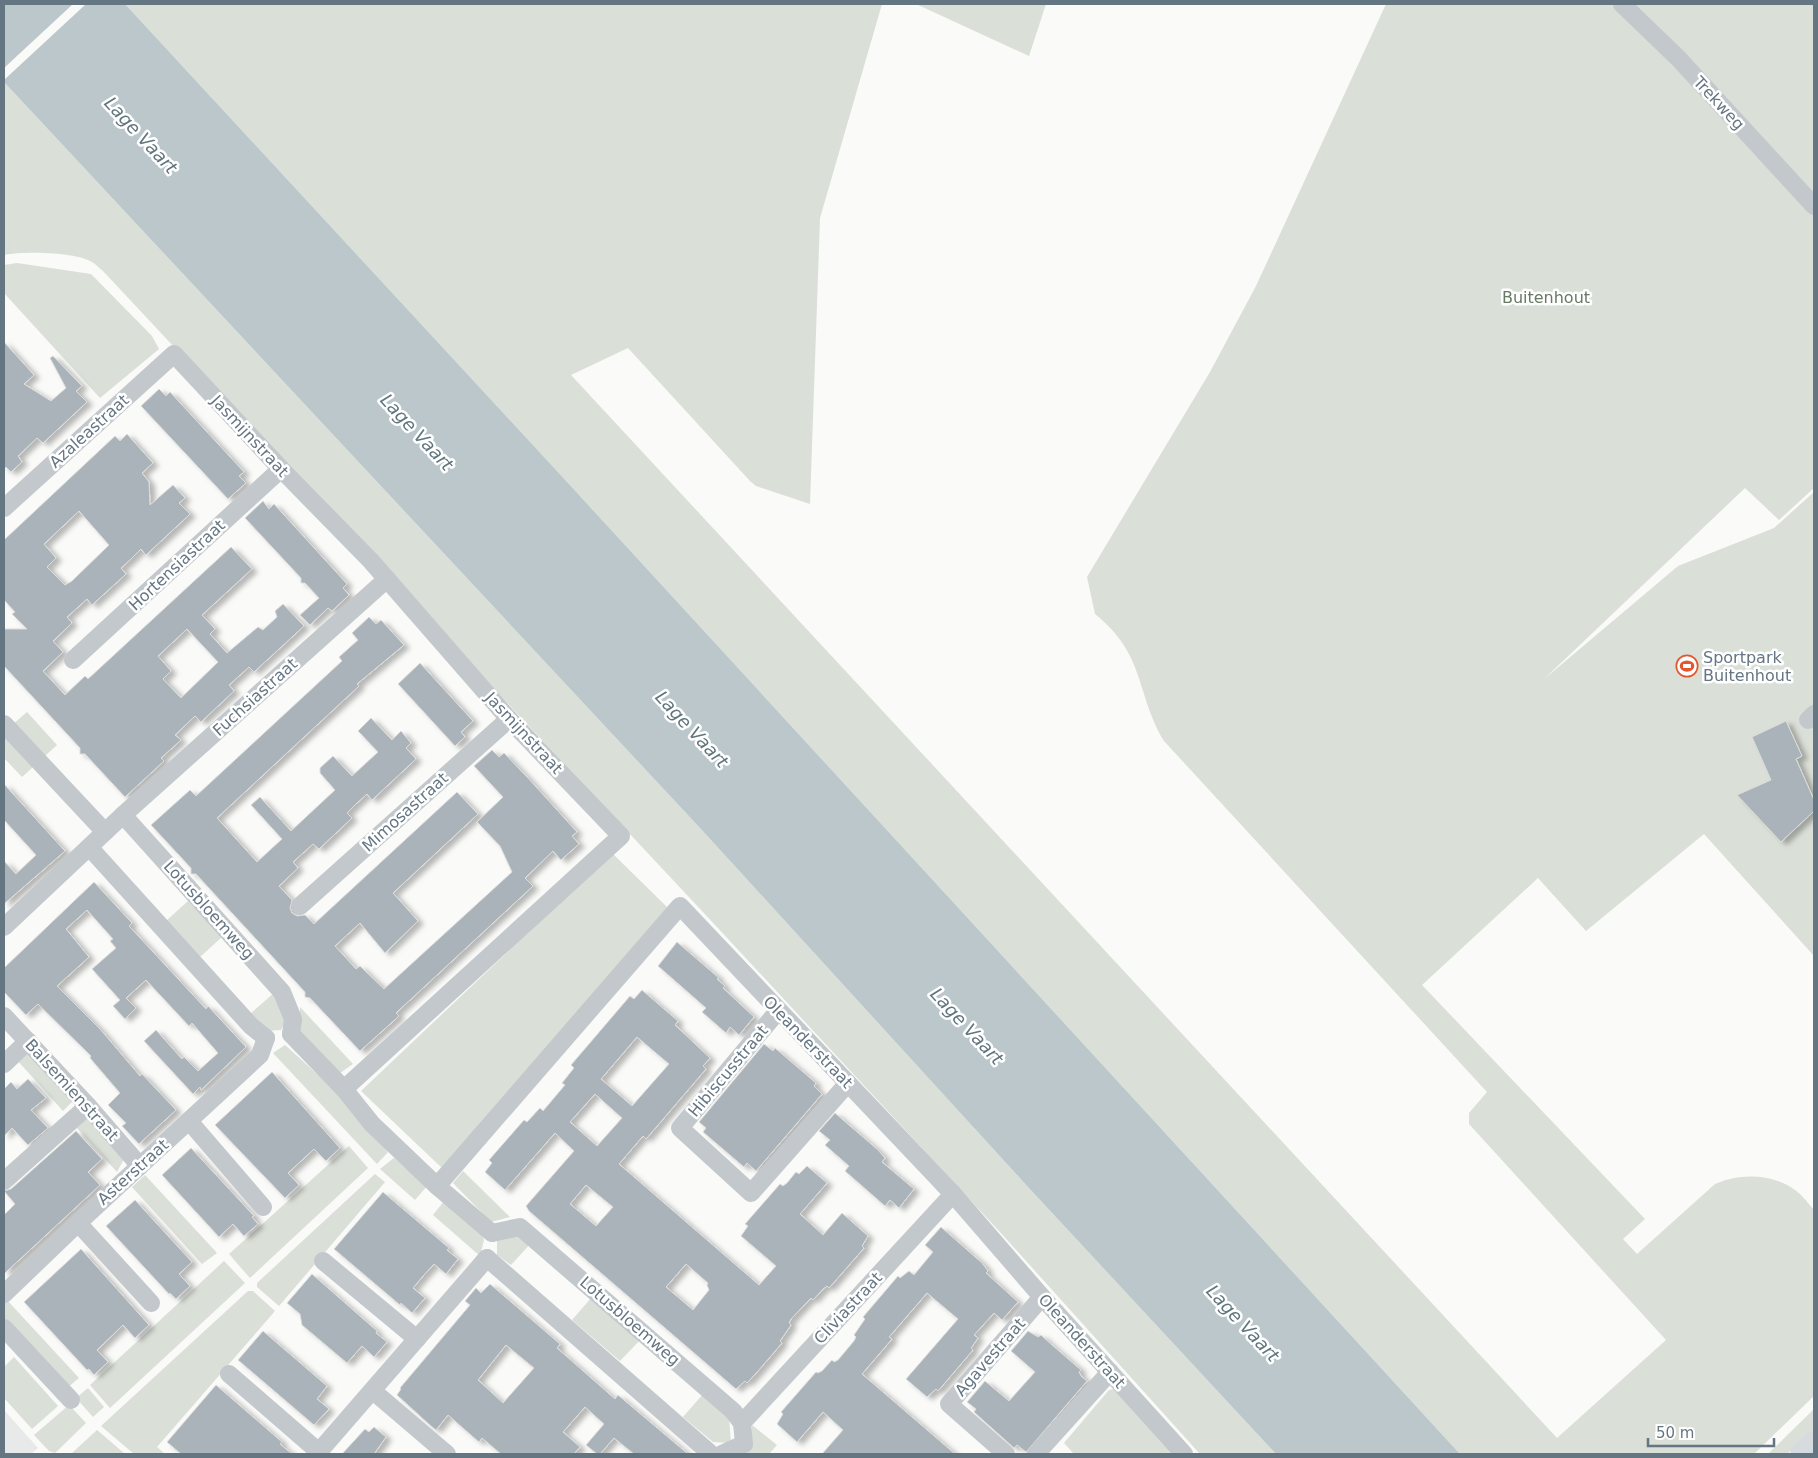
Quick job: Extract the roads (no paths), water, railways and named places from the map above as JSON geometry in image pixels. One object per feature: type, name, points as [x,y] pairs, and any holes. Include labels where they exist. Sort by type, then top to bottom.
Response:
[{"type":"main road","points":[[1801,1454],[1814,1442]]},
{"type":"street","name":"Trekweg","points":[[1622,4],[1679,60],[1814,206]]},
{"type":"street","name":"Jasmijnstraat","points":[[174,354],[387,579],[509,719],[621,836],[344,1089]]},
{"type":"street","name":"Azaleastraat","points":[[4,508],[174,354]]},
{"type":"street","name":"Hortensiastraat","points":[[73,660],[281,469]]},
{"type":"street","name":"Fuchsiastraat","points":[[123,815],[387,579]]},
{"type":"street","name":"Mimosastraat","points":[[300,906],[509,719]]},
{"type":"street","points":[[4,724],[105,832]]},
{"type":"street","points":[[4,927],[123,815]]},
{"type":"street","name":"Lotusbloemweg","points":[[123,815],[282,992],[293,1019],[291,1034]]},
{"type":"street","points":[[90,848],[251,1026],[266,1038],[291,1034],[344,1089],[372,1124],[437,1186],[492,1233],[487,1258],[318,1453],[229,1374]]},
{"type":"street","name":"Oleanderstraat","points":[[437,1186],[680,906],[953,1194],[1042,1297],[1184,1454]]},
{"type":"street","name":"Hibiscusstraat","points":[[778,1011],[680,1128],[751,1193],[848,1083]]},
{"type":"street","name":"Balsemienstraat","points":[[4,1016],[88,1106],[140,1166]]},
{"type":"street","name":"Asterstraat","points":[[4,1294],[260,1055],[266,1038]]},
{"type":"street","points":[[4,1064],[28,1041]]},
{"type":"street","points":[[4,1181],[88,1106]]},
{"type":"street","points":[[188,1121],[263,1207]]},
{"type":"street","name":"Cliviastraat","points":[[742,1423],[953,1194]]},
{"type":"street","points":[[78,1223],[152,1303]]},
{"type":"street","name":"Lotusbloemweg","points":[[492,1233],[520,1227],[734,1411],[742,1423]]},
{"type":"street","points":[[487,1258],[711,1454]]},
{"type":"street","points":[[323,1261],[416,1339]]},
{"type":"street","name":"Agavestraat","points":[[1006,1454],[949,1404],[1042,1297]]},
{"type":"street","points":[[4,1328],[70,1400]]},
{"type":"street","points":[[1036,1454],[1110,1372]]},
{"type":"street","points":[[373,1391],[447,1454]]},
{"type":"street","points":[[722,1454],[749,1449],[742,1423]]},
{"type":"water","name":"Lage Vaart","points":[[4,4],[125,4],[1460,1454],[1276,1454],[1028,1187],[700,828],[4,82]]},
{"type":"place","name":"Sportpark Buitenhout","points":[[1687,666]]},
{"type":"park label","name":"Buitenhout","points":[[1546,297]]}]
